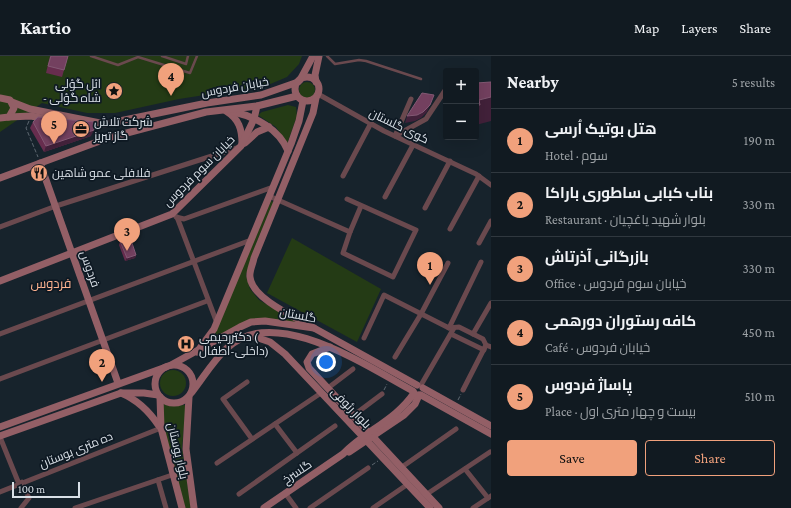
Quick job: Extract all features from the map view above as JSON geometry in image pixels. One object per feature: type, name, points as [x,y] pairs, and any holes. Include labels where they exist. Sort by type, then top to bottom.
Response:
[{"type":"main road","points":[[196,352],[208,339],[216,323],[300,121],[300,98],[295,89],[313,56]]},
{"type":"main road","points":[[314,328],[263,298],[254,288],[250,277],[254,258],[314,113],[319,88],[315,75],[319,56]]},
{"type":"main road","points":[[299,81],[307,78],[316,82]]},
{"type":"main road","name":"خیابان فردوس","points":[[90,123],[105,124],[207,103],[261,95],[299,81]]},
{"type":"main road","points":[[300,98],[310,101],[317,96]]},
{"type":"main road","points":[[0,98],[7,98],[12,102],[30,109],[90,123]]},
{"type":"main road","name":"خیابان فردوس","points":[[0,178],[108,138],[206,112],[257,106],[300,98]]},
{"type":"main road","points":[[9,117],[13,112],[12,102]]},
{"type":"main road","name":"خیابان سوم فردوس","points":[[0,281],[175,216],[241,146],[254,119],[257,106]]},
{"type":"main road","points":[[224,110],[254,119],[269,127],[284,142],[288,151]]},
{"type":"main road","points":[[224,110],[235,118],[242,130],[241,146]]},
{"type":"main road","points":[[0,118],[31,116],[82,126],[90,123]]},
{"type":"main road","points":[[105,124],[108,138]]},
{"type":"main road","points":[[241,146],[257,132],[269,127]]},
{"type":"main road","name":"فردوس","points":[[40,163],[118,383]]},
{"type":"main road","name":"گلستان","points":[[0,427],[118,383],[169,366],[240,326],[251,322],[278,322],[314,328],[491,434]]},
{"type":"main road","name":"گلستان","points":[[191,394],[226,348],[248,335],[281,333],[296,334],[330,347],[390,379],[490,422]]},
{"type":"main road","name":"بلوار رئوفی","points":[[248,335],[261,339],[278,348],[354,415],[383,457],[430,508]]},
{"type":"main road","name":"بلوار رئوفی","points":[[330,347],[312,354],[307,362],[309,368],[324,390],[402,467],[439,508]]},
{"type":"main road","points":[[169,366],[183,367],[191,375],[193,380],[191,394],[185,401],[174,404],[164,401],[156,390],[155,379],[158,374],[169,366]]},
{"type":"main road","name":"گلسرخ","points":[[266,507],[369,436],[407,412],[415,404],[418,390]]},
{"type":"main road","points":[[0,437],[121,393],[144,392],[159,396]]},
{"type":"main road","points":[[121,393],[137,401],[146,409],[160,428]]},
{"type":"main road","name":"بلوار بوستان","points":[[191,394],[186,450],[194,508]]},
{"type":"main road","name":"بلوار بوستان","points":[[159,396],[160,428],[182,508]]},
{"type":"main road","points":[[55,407],[58,415]]},
{"type":"street","points":[[395,136],[426,119],[443,94]]},
{"type":"street","name":"کوی گلستان","points":[[317,96],[413,145],[450,160],[479,176],[491,186]]},
{"type":"street","points":[[395,136],[411,99]]},
{"type":"street","points":[[343,176],[371,123]]},
{"type":"street","points":[[385,197],[413,145]]},
{"type":"street","points":[[0,227],[56,206],[241,146]]},
{"type":"street","points":[[425,208],[450,160]]},
{"type":"street","points":[[450,229],[479,176]]},
{"type":"street","points":[[175,216],[184,219],[273,187]]},
{"type":"street","points":[[269,196],[350,232]]},
{"type":"street","points":[[347,199],[416,230],[393,277],[343,253],[361,206]]},
{"type":"street","points":[[175,216],[216,323]]},
{"type":"street","points":[[479,243],[491,221]]},
{"type":"street","points":[[0,334],[251,240]]},
{"type":"street","points":[[418,390],[451,334],[451,328],[481,262]]},
{"type":"street","points":[[395,357],[421,314],[448,263]]},
{"type":"street","points":[[364,338],[384,295],[451,328],[459,327],[474,334],[483,339],[487,347]]},
{"type":"street","points":[[0,379],[207,301]]},
{"type":"street","points":[[474,334],[491,303]]},
{"type":"street","points":[[451,334],[487,347]]},
{"type":"street","points":[[463,390],[487,347]]},
{"type":"street","points":[[216,464],[353,369]]},
{"type":"street","points":[[247,382],[222,400],[252,439]]},
{"type":"street","points":[[354,415],[382,394]]},
{"type":"street","points":[[275,424],[297,453]]},
{"type":"street","points":[[239,494],[335,426]]},
{"type":"street","name":"ده متری بوستان","points":[[0,492],[160,428]]},
{"type":"street","points":[[402,467],[456,429]]},
{"type":"street","points":[[0,437],[20,483],[29,498],[21,508]]},
{"type":"street","points":[[426,494],[490,452]]},
{"type":"street","points":[[310,508],[368,468]]},
{"type":"street","points":[[465,469],[489,497],[473,508]]},
{"type":"street","points":[[75,508],[172,475]]},
{"type":"street","points":[[158,480],[165,507]]},
{"type":"street","points":[[373,508],[408,484]]},
{"type":"street","points":[[285,493],[296,508]]},
{"type":"lane","points":[[91,56],[118,65],[138,57],[190,73],[196,56]]},
{"type":"lane","points":[[162,56],[186,64],[188,56]]},
{"type":"lane","points":[[327,56],[335,64],[358,60],[366,61],[421,79]]},
{"type":"path","points":[[26,128],[40,163]]},
{"type":"path","points":[[382,394],[390,379]]},
{"type":"path","points":[[455,406],[463,390]]},
{"type":"path","points":[[368,468],[383,457]]},
{"type":"green space","name":"ائل گؤلی - شاه گؤلی","points":[[0,56],[302,56],[299,64],[287,77],[268,85],[179,99],[115,113],[87,113],[42,103],[0,132]]},
{"type":"green space","points":[[307,82],[313,84],[315,90],[313,96],[307,98],[301,96],[299,90],[301,84]]},
{"type":"green space","points":[[288,105],[296,107],[297,116],[287,144],[276,127],[258,115],[262,112]]},
{"type":"green space","points":[[271,201],[274,202],[257,241],[246,275],[250,289],[259,300],[300,323],[269,319],[217,336],[215,332]]},
{"type":"green space","points":[[292,238],[381,289],[357,342],[267,293]]},
{"type":"green space","points":[[173,370],[182,374],[186,383],[182,392],[173,396],[164,392],[160,383],[164,374]]},
{"type":"green space","points":[[162,403],[169,406],[186,405],[182,448],[191,508],[184,508],[167,448]]},
{"type":"building","points":[[51,56],[68,56],[64,70],[48,66]]},
{"type":"building","points":[[491,82],[491,97],[479,100],[479,83]]},
{"type":"building","points":[[422,93],[434,95],[430,105],[423,112],[417,115],[407,116]]},
{"type":"building","points":[[38,117],[95,122],[94,130],[46,146],[33,122]]},
{"type":"building","points":[[130,237],[136,255],[127,258],[120,241]]},
{"type":"place","name":"ائل گؤلی - شاه گؤلی","points":[[114,91]]},
{"type":"place","name":"کافه رستوران دورهمی","points":[[171,96]]},
{"type":"place","name":"شرکت تلاش گاز تبریز","points":[[81,129]]},
{"type":"place","name":"پاساژ فردوس","points":[[54,144]]},
{"type":"place","name":"فلافلی عمو شاهین","points":[[39,173]]},
{"type":"place","name":"بازرگانی آذرتاش","points":[[127,251]]},
{"type":"place","name":"هتل بوتیک اُرسی","points":[[430,285]]},
{"type":"place","name":"دکتررحیمی ( داخلی-اطفال)","points":[[186,344]]},
{"type":"place","name":"بناب کبابی ساطوری باراکا","points":[[102,382]]},
{"type":"district","name":"فردوس","points":[[51,283]]}]
